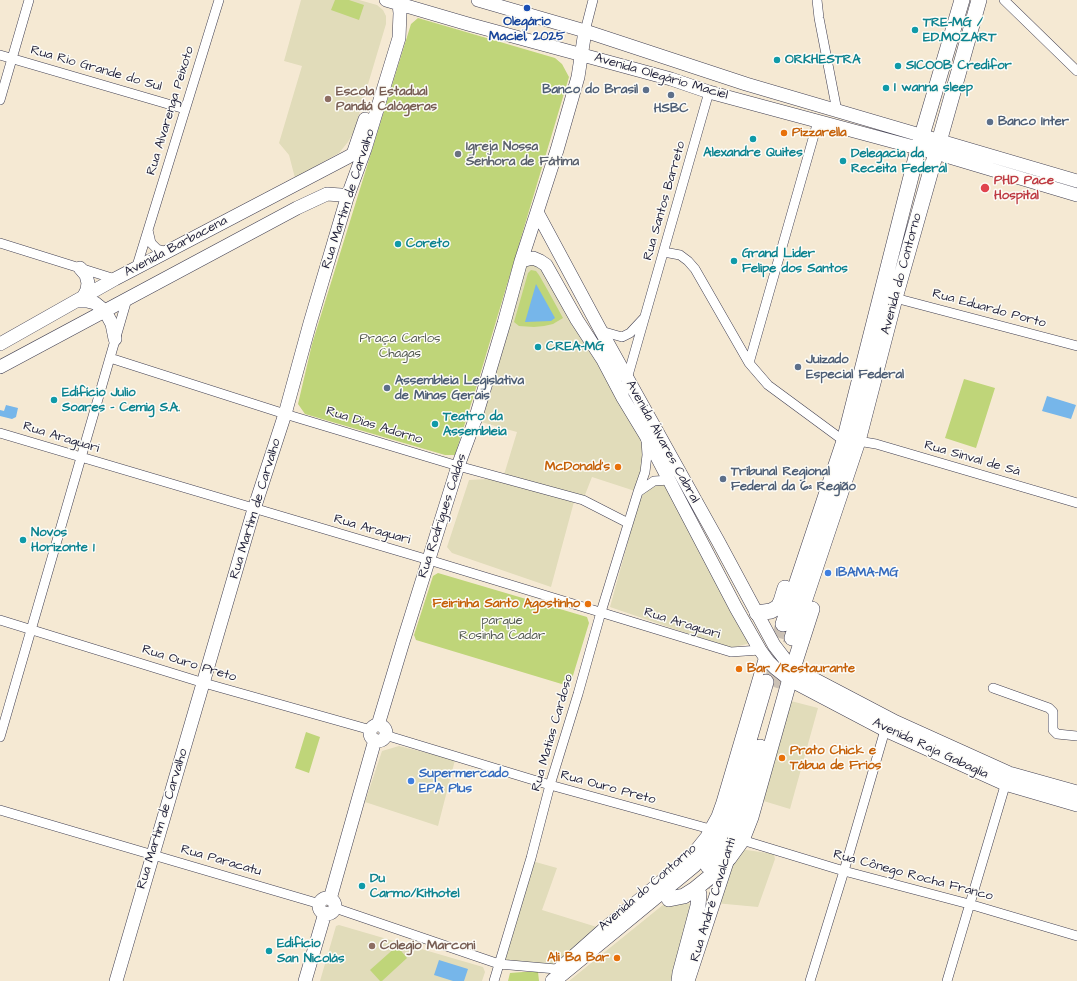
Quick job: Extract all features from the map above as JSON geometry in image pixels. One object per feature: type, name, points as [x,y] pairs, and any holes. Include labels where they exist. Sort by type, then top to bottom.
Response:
[{"type":"main road","name":"Avenida Olegário Maciel","points":[[386,0],[398,2],[468,24],[670,79],[709,92],[818,122],[920,142],[938,147]]},
{"type":"main road","name":"Avenida Olegário Maciel","points":[[478,0],[585,31],[746,84],[837,111],[920,142]]},
{"type":"main road","name":"Avenida do Contorno","points":[[783,624],[851,441],[920,142],[962,0]]},
{"type":"main road","name":"Avenida do Contorno","points":[[792,638],[895,298],[979,0]]},
{"type":"main road","name":"Rua Martim de Carvalho","points":[[116,981],[254,509],[285,414],[347,198],[365,149],[399,38],[400,13],[398,2]]},
{"type":"main road","name":"Rua Rodrigues Caldas","points":[[305,981],[428,560],[458,466],[475,420],[521,260],[538,212],[578,77],[585,31]]},
{"type":"main road","name":"Rua Martim de Carvalho","points":[[353,154],[386,51],[399,38]]},
{"type":"main road","points":[[709,92],[711,87],[716,85],[746,84]]},
{"type":"main road","points":[[938,147],[1077,181]]},
{"type":"main road","points":[[938,147],[1077,195]]},
{"type":"main road","name":"Avenida Barbacena","points":[[0,344],[167,252],[353,154]]},
{"type":"main road","points":[[282,192],[280,196],[292,211]]},
{"type":"main road","name":"Avenida Barbacena","points":[[0,367],[292,211],[327,194],[341,195],[347,198]]},
{"type":"main road","name":"Avenida Álvares Cabral","points":[[538,212],[600,332],[718,541],[780,655],[781,680]]},
{"type":"main road","points":[[209,230],[211,241],[219,250]]},
{"type":"main road","points":[[167,252],[174,259],[178,272]]},
{"type":"main road","name":"Avenida Álvares Cabral","points":[[521,260],[533,258],[546,265],[646,436],[736,608],[762,653],[775,668],[781,680]]},
{"type":"main road","points":[[80,268],[86,275],[88,283],[88,290],[80,299],[95,303],[105,311],[112,324],[115,339]]},
{"type":"main road","points":[[757,612],[771,611],[778,607],[816,499],[851,441]]},
{"type":"main road","points":[[669,899],[684,896],[695,889],[729,858],[742,840],[751,817],[781,680],[809,618],[855,471],[851,441]]},
{"type":"main road","points":[[670,480],[684,493],[707,534],[718,541]]},
{"type":"main road","name":"Avenida do Contorno","points":[[568,981],[715,860],[727,842],[739,818],[781,680]]},
{"type":"main road","name":"Avenida do Contorno","points":[[554,975],[694,865],[709,847],[717,826],[730,806],[781,680]]},
{"type":"main road","name":"Avenida Raja Gabaglia","points":[[781,680],[885,730],[1077,805]]},
{"type":"main road","name":"Avenida Raja Gabaglia","points":[[781,680],[896,722],[1007,778],[1077,792]]},
{"type":"main road","name":"Rua André Cavalcanti","points":[[688,981],[729,858],[739,818]]},
{"type":"main road","name":"Rua André Cavalcanti","points":[[717,826],[721,841]]},
{"type":"main road","points":[[679,981],[698,906],[699,894],[695,889]]},
{"type":"main road","name":"Rua André Cavalcanti","points":[[684,981],[710,889]]},
{"type":"street","points":[[0,100],[29,0]]},
{"type":"street","name":"Rua Alvarenga Peixoto","points":[[136,269],[219,0]]},
{"type":"street","points":[[585,31],[593,0]]},
{"type":"street","points":[[817,0],[819,18],[837,111]]},
{"type":"street","points":[[1004,0],[1077,71]]},
{"type":"street","name":"Rua Rio Grande do Sul","points":[[0,54],[185,109]]},
{"type":"street","name":"Rua Santos Barreto","points":[[623,398],[627,379],[709,92]]},
{"type":"street","points":[[749,363],[818,122]]},
{"type":"street","points":[[148,230],[151,243],[157,249],[167,252]]},
{"type":"street","points":[[0,243],[115,280]]},
{"type":"street","points":[[664,252],[680,255],[695,269],[749,363],[768,385],[851,441]]},
{"type":"street","name":"Rua Eduardo Porto","points":[[895,298],[1077,346]]},
{"type":"street","points":[[0,737],[127,299]]},
{"type":"street","name":"Rua Santos Barreto","points":[[600,332],[622,337],[630,333],[645,317]]},
{"type":"street","name":"Rua Dias Adorno","points":[[110,358],[285,414],[458,466],[583,500],[628,523]]},
{"type":"street","name":"Rua Araguari","points":[[0,433],[731,652],[762,653]]},
{"type":"street","name":"Rua Matias Cardoso","points":[[494,981],[531,858],[550,785],[601,612],[645,472],[647,454],[646,436]]},
{"type":"street","name":"Rua Sinval de Sá","points":[[851,441],[876,444],[1077,504]]},
{"type":"street","points":[[638,492],[654,481],[670,480]]},
{"type":"street","name":"Rua Ouro Preto","points":[[0,620],[204,683],[550,785],[717,826]]},
{"type":"street","name":"Avenida do Contorno","points":[[717,826],[721,802],[762,653]]},
{"type":"street","points":[[993,688],[1049,708],[1053,712],[1053,730],[1057,734],[1077,736]]},
{"type":"street","points":[[810,981],[885,730]]},
{"type":"street","points":[[947,981],[1007,778]]},
{"type":"street","name":"Rua Paracatu","points":[[0,810],[327,906],[499,964],[554,975]]},
{"type":"street","name":"Rua Cônego Rocha Franco","points":[[742,840],[844,871],[969,904],[1077,936]]},
{"type":"shaded area","name":"Escola Estadual Pandiá Calógeras","points":[[301,0],[359,0],[377,5],[383,10],[386,16],[386,24],[354,131],[348,142],[339,153],[295,178],[289,155],[279,143],[302,66],[284,61]]},
{"type":"shaded area","points":[[521,261],[540,261],[646,436],[650,473],[638,491],[670,480],[755,642],[730,648],[610,607],[634,520],[638,492],[592,477],[583,500],[575,498],[551,587],[452,553],[447,547],[469,480],[503,478],[517,432],[481,422]]},
{"type":"shaded area","points":[[787,700],[818,708],[790,809],[757,799]]},
{"type":"shaded area","name":"Supermercado EPA Plus","points":[[399,746],[455,760],[438,826],[365,802],[382,751]]},
{"type":"shaded area","points":[[740,849],[774,854],[775,859],[758,907],[715,903]]},
{"type":"shaded area","points":[[532,861],[557,868],[542,910],[600,928],[556,968],[501,962]]},
{"type":"shaded area","points":[[669,900],[700,906],[678,981],[569,981]]},
{"type":"shaded area","name":"Colegio Marconi","points":[[339,925],[483,967],[485,972],[482,981],[320,981],[336,926]]},
{"type":"green space","points":[[335,0],[349,0],[364,5],[359,20],[331,10]]},
{"type":"green space","name":"Praça Carlos Chagas","points":[[418,18],[555,58],[562,64],[569,77],[455,455],[445,455],[305,414],[298,404],[312,344],[411,24]]},
{"type":"green space","points":[[531,270],[536,271],[539,275],[563,318],[553,324],[534,327],[519,326],[514,322],[528,273]]},
{"type":"green space","points":[[964,379],[995,388],[976,448],[945,438]]},
{"type":"green space","name":"parque Rosinha Cadar","points":[[438,573],[587,617],[589,623],[571,682],[565,685],[416,640],[414,635],[433,576]]},
{"type":"green space","points":[[306,732],[320,737],[309,773],[295,768]]},
{"type":"green space","points":[[397,946],[407,958],[382,981],[380,981],[370,970]]},
{"type":"green space","points":[[538,972],[539,981],[508,981],[510,973]]},
{"type":"water","points":[[536,284],[555,318],[551,321],[525,322]]},
{"type":"water","points":[[1047,396],[1076,405],[1071,419],[1042,411]]},
{"type":"water","points":[[6,405],[18,408],[16,417],[12,419],[0,416],[0,410],[4,411]]},
{"type":"water","points":[[439,960],[468,969],[464,981],[453,981],[434,975]]},
{"type":"tunnel","points":[[766,682],[783,624]]},
{"type":"tunnel","points":[[777,688],[792,638]]},
{"type":"tunnel","points":[[710,889],[715,868]]},
{"type":"place","name":"Olegário Maciel, 2025","points":[[527,8]]},
{"type":"place","name":"TRE-MG / ED.MOZART","points":[[915,30]]},
{"type":"place","name":"ORKHESTRA","points":[[777,60]]},
{"type":"place","name":"SICOOB Credifor","points":[[898,66]]},
{"type":"place","name":"I wanna sleep","points":[[886,88]]},
{"type":"place","name":"Banco do Brasil","points":[[646,90]]},
{"type":"place","name":"HSBC","points":[[671,95]]},
{"type":"place","name":"Escola Estadual Pandiá Calógeras","points":[[328,99]]},
{"type":"place","name":"Banco Inter","points":[[990,122]]},
{"type":"place","name":"Pizzarella","points":[[784,133]]},
{"type":"place","name":"Alexandre Quites","points":[[753,139]]},
{"type":"place","name":"Igreja Nossa Senhora de Fátima","points":[[458,154]]},
{"type":"place","name":"Delegacia da Receita Federal","points":[[843,161]]},
{"type":"place","name":"PHD Pace Hospital","points":[[985,188]]},
{"type":"place","name":"Coreto","points":[[398,244]]},
{"type":"place","name":"Grand Lider Felipe dos Santos","points":[[734,261]]},
{"type":"place","name":"CREA-MG","points":[[538,347]]},
{"type":"place","name":"Juizado Especial Federal","points":[[798,367]]},
{"type":"place","name":"Assembleia Legislativa de Minas Gerais","points":[[387,388]]},
{"type":"place","name":"Edifício Julio Soares - Cemig S.A.","points":[[54,400]]},
{"type":"place","name":"Teatro da Assembleia","points":[[435,424]]},
{"type":"place","name":"McDonald's","points":[[618,467]]},
{"type":"place","name":"Tribunal Regional Federal da 6ª Região","points":[[723,479]]},
{"type":"place","name":"Novos Horizonte 1","points":[[23,540]]},
{"type":"place","name":"IBAMA-MG","points":[[828,573]]},
{"type":"place","name":"Feirinha Santo Agostinho","points":[[588,604]]},
{"type":"place","name":"Bar /Restaurante","points":[[739,669]]},
{"type":"place","name":"Prato Chick e Tábua de Frios","points":[[782,758]]},
{"type":"place","name":"Supermercado EPA Plus","points":[[411,781]]},
{"type":"place","name":"Du Carmo/Kithotel","points":[[362,886]]},
{"type":"place","name":"Colegio Marconi","points":[[372,946]]},
{"type":"place","name":"Edifício San Nicolás","points":[[269,951]]},
{"type":"place","name":"Ali Ba Bar","points":[[617,958]]}]
